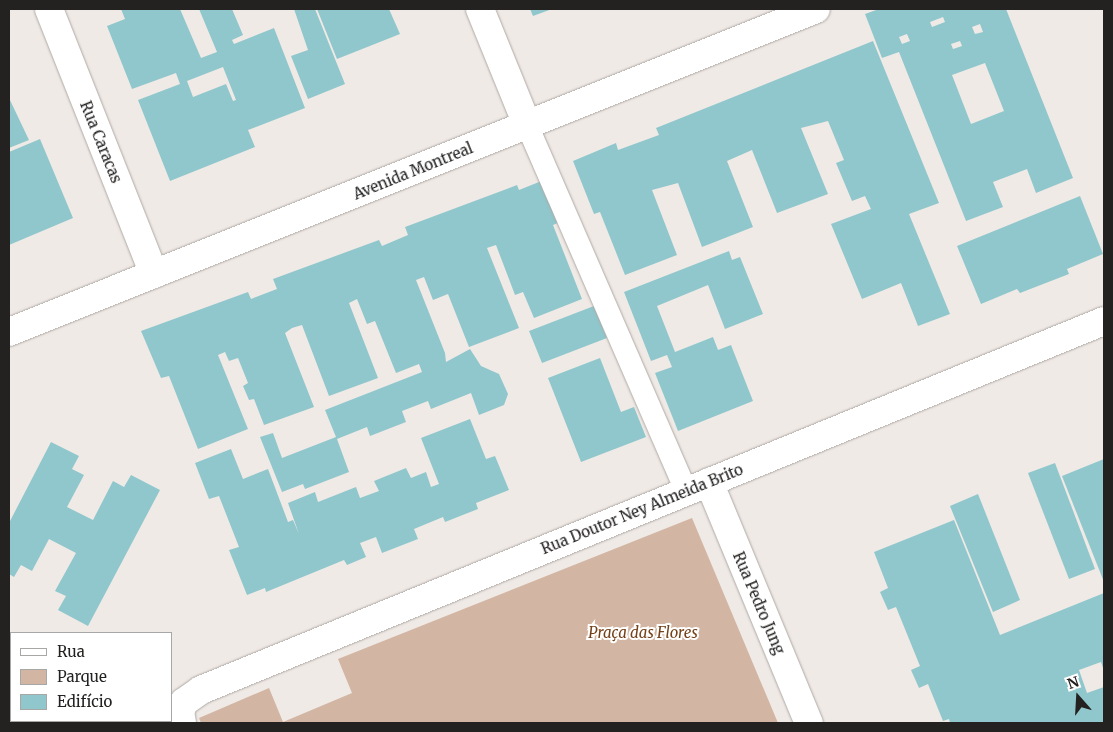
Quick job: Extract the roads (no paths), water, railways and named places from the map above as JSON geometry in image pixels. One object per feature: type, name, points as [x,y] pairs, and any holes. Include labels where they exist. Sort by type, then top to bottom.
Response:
[{"type":"street","name":"Rua Caracas","points":[[49,9],[154,274]]},
{"type":"street","points":[[480,9],[527,125],[697,486]]},
{"type":"street","name":"Avenida Montreal","points":[[9,332],[816,9]]},
{"type":"street","name":"Rua Doutor Ney Almeida Brito","points":[[183,713],[201,690],[1104,321]]},
{"type":"street","name":"Rua Pedro Jung","points":[[697,486],[809,723]]},
{"type":"park label","name":"Praça das Flores","points":[[643,633]]}]
